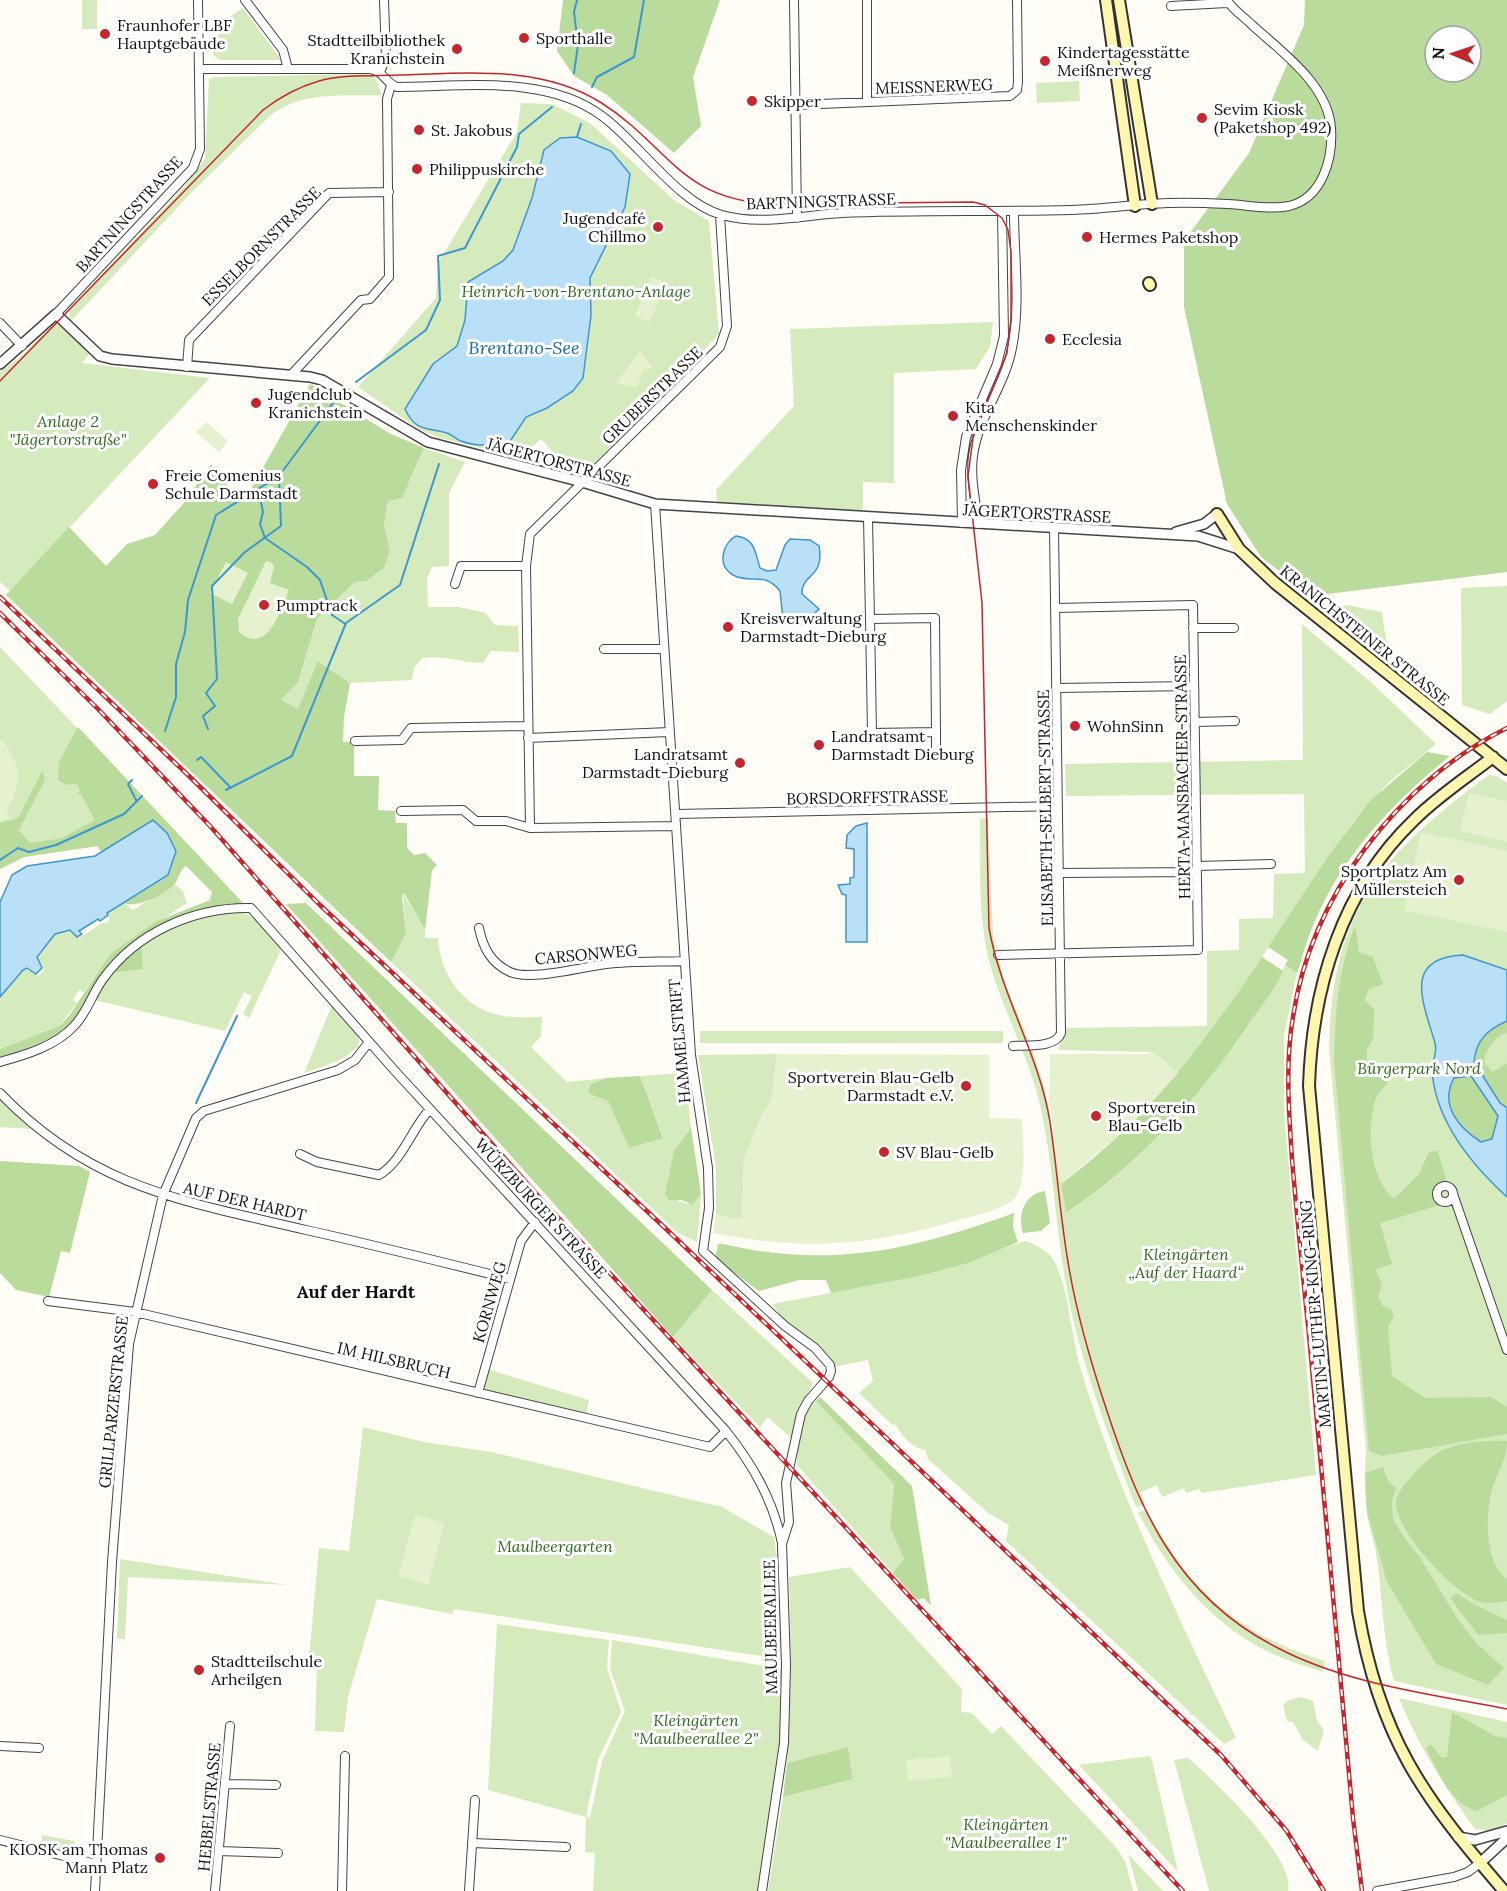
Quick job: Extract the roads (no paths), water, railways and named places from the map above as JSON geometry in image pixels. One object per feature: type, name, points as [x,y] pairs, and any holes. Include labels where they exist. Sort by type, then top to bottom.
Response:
[{"type":"main road","points":[[1106,0],[1135,206]]},
{"type":"main road","points":[[1119,0],[1152,204]]},
{"type":"main road","name":"KRANICHSTEINER STRASSE","points":[[1217,514],[1239,549],[1275,583],[1507,769]]},
{"type":"main road","name":"MARTIN-LUTHER-KING-RING","points":[[1492,757],[1412,821],[1368,875],[1341,929],[1326,968],[1314,1020],[1310,1064],[1310,1107],[1358,1611],[1363,1642],[1377,1695],[1393,1736],[1424,1792],[1458,1837],[1504,1891]]},
{"type":"street","name":"BARTNINGSTRASSE","points":[[56,314],[193,168],[200,149],[198,0]]},
{"type":"street","points":[[380,72],[386,58],[384,0]]},
{"type":"street","points":[[794,0],[798,218]]},
{"type":"street","name":"MEISSNERWEG","points":[[867,0],[867,102]]},
{"type":"street","name":"MEISSNERWEG","points":[[797,105],[1010,96],[1017,90],[1018,82],[1017,0]]},
{"type":"street","points":[[246,1],[283,50],[288,69]]},
{"type":"street","name":"BARTNINGSTRASSE","points":[[391,85],[518,86],[583,104],[603,116],[671,182],[720,215],[746,219],[798,218],[839,213],[1014,211],[1152,204],[1289,206],[1299,202],[1323,181],[1329,156],[1331,127],[1325,101],[1312,84],[1227,1]]},
{"type":"street","points":[[1171,6],[1227,1]]},
{"type":"street","points":[[199,69],[370,69],[380,72],[391,85],[387,99],[389,277],[370,298],[361,300],[291,375]]},
{"type":"street","name":"ESSELBORNSTRASSE","points":[[187,367],[189,339],[329,194],[389,192]]},
{"type":"street","points":[[962,523],[961,470],[966,437],[997,364],[1004,336],[1002,211]]},
{"type":"street","points":[[978,524],[972,477],[973,456],[980,429],[1008,365],[1014,335],[1014,211]]},
{"type":"street","name":"GRUBERSTRASSE","points":[[530,828],[526,566],[530,534],[720,347],[725,339],[727,327],[720,215]]},
{"type":"street","points":[[0,364],[56,314]]},
{"type":"street","name":"JÄGERTORSTRASSE","points":[[56,314],[100,356],[322,380],[428,442],[582,482],[655,504],[1206,537],[1239,549]]},
{"type":"street","points":[[0,323],[22,346]]},
{"type":"street","name":"HAMMELSTRIFT","points":[[655,504],[691,1055],[708,1168],[709,1208],[703,1251],[785,1326],[815,1348],[830,1365],[831,1374]]},
{"type":"street","name":"JÄGERTORSTRASSE","points":[[1164,534],[1195,528],[1217,514]]},
{"type":"street","points":[[868,518],[872,734],[936,732]]},
{"type":"street","name":"ELISABETH-SELBERT-STRASSE","points":[[1013,1046],[1053,1042],[1061,1036],[1054,528]]},
{"type":"street","name":"JÄGERTORSTRASSE","points":[[1206,537],[1226,530]]},
{"type":"street","points":[[455,584],[462,566],[526,566]]},
{"type":"street","name":"HERTA-MANSBACHER-STRASSE","points":[[1055,608],[1193,605],[1198,950],[1061,953]]},
{"type":"street","points":[[870,619],[935,618],[936,750]]},
{"type":"street","points":[[1193,628],[1234,628]]},
{"type":"street","points":[[604,649],[663,649]]},
{"type":"street","points":[[1056,688],[1194,686]]},
{"type":"street","points":[[1195,722],[1235,721]]},
{"type":"street","points":[[355,741],[402,740],[411,728],[528,726]]},
{"type":"street","points":[[528,738],[669,732]]},
{"type":"street","name":"BORSDORFFSTRASSE","points":[[676,814],[1058,806]]},
{"type":"street","points":[[400,811],[463,810],[476,821],[506,821],[530,828],[676,826]]},
{"type":"street","points":[[1059,873],[1197,869],[1270,864]]},
{"type":"street","name":"WÜRZBURGER STRASSE","points":[[0,1062],[21,1056],[65,1035],[75,1026],[102,980],[119,961],[161,929],[191,916],[223,908],[251,908],[369,1042],[726,1431],[747,1458],[764,1488],[777,1517],[782,1544]]},
{"type":"street","name":"CARSONWEG","points":[[479,928],[488,954],[498,965],[512,973],[551,973],[607,964],[685,962]]},
{"type":"street","points":[[998,955],[1061,953]]},
{"type":"street","name":"GRILLPARZERSTRASSE","points":[[95,1891],[112,1562],[128,1356],[135,1312],[163,1195],[196,1118],[204,1111],[338,1070],[354,1060],[369,1042]]},
{"type":"street","name":"AUF DER HARDT","points":[[0,1093],[35,1126],[83,1161],[163,1195],[510,1278]]},
{"type":"street","points":[[300,1154],[317,1162],[379,1175],[391,1166],[430,1109]]},
{"type":"street","points":[[1453,1194],[1507,1350]]},
{"type":"street","name":"KORNWEG","points":[[478,1393],[524,1233],[535,1222]]},
{"type":"street","name":"IM HILSBRUCH","points":[[48,1300],[135,1312],[710,1447],[726,1431]]},
{"type":"street","name":"MAULBEERALLEE","points":[[762,1891],[784,1743],[786,1629],[782,1544],[789,1522],[786,1483],[794,1433],[808,1401],[831,1374]]},
{"type":"street","name":"HEBBELSTRASSE","points":[[215,1891],[230,1726]]},
{"type":"street","points":[[0,1746],[39,1748]]},
{"type":"street","points":[[342,1891],[345,1756]]},
{"type":"street","points":[[225,1784],[276,1785]]},
{"type":"street","points":[[469,1891],[475,1800]]},
{"type":"street","points":[[1458,1837],[1474,1840],[1507,1831]]},
{"type":"street","points":[[1377,1890],[1446,1879],[1468,1872],[1507,1838]]},
{"type":"street","points":[[0,1840],[96,1864]]},
{"type":"street","points":[[472,1843],[566,1847]]},
{"type":"street","points":[[219,1851],[278,1853]]},
{"type":"water","name":"Brentano-See","points":[[577,137],[611,151],[630,174],[625,207],[590,278],[591,315],[583,378],[573,391],[547,408],[526,417],[509,443],[473,444],[447,433],[418,426],[405,409],[433,364],[457,346],[465,320],[468,282],[503,261],[513,250],[532,198],[544,150],[560,138]]},
{"type":"water","points":[[736,536],[751,543],[760,568],[767,571],[776,570],[785,545],[790,539],[810,540],[819,546],[819,564],[805,582],[802,594],[819,609],[804,624],[789,626],[783,619],[780,591],[774,585],[762,579],[739,578],[724,566],[725,549],[731,539]]},
{"type":"water","points":[[153,820],[167,833],[176,851],[168,875],[107,913],[108,915],[100,921],[98,919],[79,931],[82,934],[77,937],[70,930],[55,934],[37,957],[42,968],[36,974],[27,968],[23,970],[0,997],[0,902],[12,875],[27,866],[95,856]]},
{"type":"water","points":[[867,823],[867,942],[846,942],[846,895],[842,894],[838,885],[850,884],[850,878],[854,877],[854,849],[846,848],[847,835],[856,826]]},
{"type":"water","points":[[1463,955],[1507,970],[1507,1021],[1488,1032],[1477,1048],[1474,1062],[1500,1103],[1507,1108],[1507,1197],[1481,1171],[1458,1140],[1440,1106],[1435,1088],[1432,1070],[1436,1046],[1426,1012],[1422,985],[1424,973],[1431,964],[1444,958]],"holes":[[[1471,1076],[1498,1116],[1492,1139],[1481,1142],[1465,1130],[1450,1106],[1450,1088],[1454,1078]]]},
{"type":"waterway","points":[[574,73],[578,45],[574,12],[577,0]]},
{"type":"waterway","points":[[592,87],[597,77],[634,57],[644,0]]},
{"type":"waterway","points":[[356,382],[426,330],[440,300],[438,256],[465,248],[517,147],[519,134],[552,107]]},
{"type":"waterway","points":[[577,137],[581,124]]},
{"type":"waterway","points":[[208,729],[203,716],[215,706],[206,693],[217,679],[212,586],[245,552],[281,526],[279,476],[336,399]]},
{"type":"waterway","points":[[226,790],[292,756],[346,623],[400,585],[439,464]]},
{"type":"waterway","points":[[165,731],[176,697],[176,664],[185,632],[188,600],[216,515],[279,476]]},
{"type":"waterway","points":[[258,489],[263,512],[260,524],[265,538],[307,567],[320,580],[332,615],[344,623]]},
{"type":"waterway","points":[[197,760],[201,757],[231,788]]},
{"type":"waterway","points":[[132,780],[128,784],[136,800]]},
{"type":"waterway","points":[[0,860],[18,848],[29,852],[56,845],[124,814],[142,796]]},
{"type":"waterway","points":[[196,1103],[237,1016]]},
{"type":"tram line","points":[[0,381],[263,110],[297,89],[311,83],[339,77],[477,73],[503,74],[553,82],[577,90],[600,102],[696,182],[717,193],[743,201],[775,204],[973,202],[985,205],[1002,218],[1008,230],[1011,252],[1011,319],[1007,353],[973,438],[968,476],[982,603],[989,928],[1002,977],[1045,1097],[1071,1281],[1084,1336],[1106,1408],[1132,1481],[1166,1546],[1187,1576],[1212,1602],[1241,1626],[1303,1660],[1359,1679],[1419,1693],[1507,1709]]},
{"type":"railway","points":[[0,597],[189,776],[320,905],[664,1227],[1221,1755],[1286,1830],[1324,1891]]},
{"type":"railway","points":[[0,613],[98,709],[210,826],[541,1199],[1183,1891]]},
{"type":"railway","points":[[1362,1891],[1353,1818],[1292,1159],[1288,1088],[1293,1017],[1303,972],[1319,928],[1340,887],[1366,847],[1396,811],[1430,779],[1467,751],[1507,728]]},
{"type":"place","name":"Fraunhofer LBF Hauptgebäude","points":[[105,34]]},
{"type":"place","name":"Sporthalle","points":[[524,38]]},
{"type":"place","name":"Stadtteilbibliothek Kranichstein","points":[[457,49]]},
{"type":"place","name":"Kindertagesstätte Meißnerweg","points":[[1045,61]]},
{"type":"place","name":"Skipper","points":[[752,101]]},
{"type":"place","name":"Sevim Kiosk (Paketshop 492)","points":[[1202,118]]},
{"type":"place","name":"St. Jakobus","points":[[419,130]]},
{"type":"place","name":"Philippuskirche","points":[[417,169]]},
{"type":"place","name":"Jugendcafé Chillmo","points":[[658,227]]},
{"type":"place","name":"Hermes Paketshop","points":[[1087,237]]},
{"type":"place","name":"Ecclesia","points":[[1050,339]]},
{"type":"place","name":"Jugendclub Kranichstein","points":[[256,403]]},
{"type":"place","name":"Kita Menschenskinder","points":[[953,416]]},
{"type":"place","name":"Freie Comenius Schule Darmstadt","points":[[153,484]]},
{"type":"place","name":"Pumptrack","points":[[264,605]]},
{"type":"place","name":"Kreisverwaltung Darmstadt-Dieburg","points":[[728,627]]},
{"type":"place","name":"WohnSinn","points":[[1075,726]]},
{"type":"place","name":"Landratsamt Darmstadt Dieburg","points":[[819,745]]},
{"type":"place","name":"Landratsamt Darmstadt-Dieburg","points":[[740,763]]},
{"type":"place","name":"Sportplatz Am Müllersteich","points":[[1459,880]]},
{"type":"place","name":"Sportverein Blau-Gelb Darmstadt e.V.","points":[[966,1086]]},
{"type":"place","name":"Sportverein Blau-Gelb","points":[[1096,1116]]},
{"type":"place","name":"SV Blau-Gelb","points":[[884,1152]]},
{"type":"place","name":"Stadtteilschule Arheilgen","points":[[199,1670]]},
{"type":"place","name":"KIOSK am Thomas Mann Platz","points":[[160,1858]]},
{"type":"district","name":"Auf der Hardt","points":[[356,1292]]},
{"type":"park label","name":"Heinrich-von-Brentano-Anlage","points":[[576,291]]},
{"type":"park label","name":"Anlage 2 \"Jägertorstraße\"","points":[[68,430]]},
{"type":"park label","name":"Bürgerpark Nord","points":[[1419,1068]]},
{"type":"park label","name":"Kleingärten „Auf der Haard“","points":[[1186,1263]]},
{"type":"park label","name":"Maulbeergarten","points":[[555,1546]]},
{"type":"park label","name":"Kleingärten \"Maulbeerallee 2\"","points":[[696,1729]]},
{"type":"park label","name":"Kleingärten \"Maulbeerallee 1\"","points":[[1006,1833]]}]
